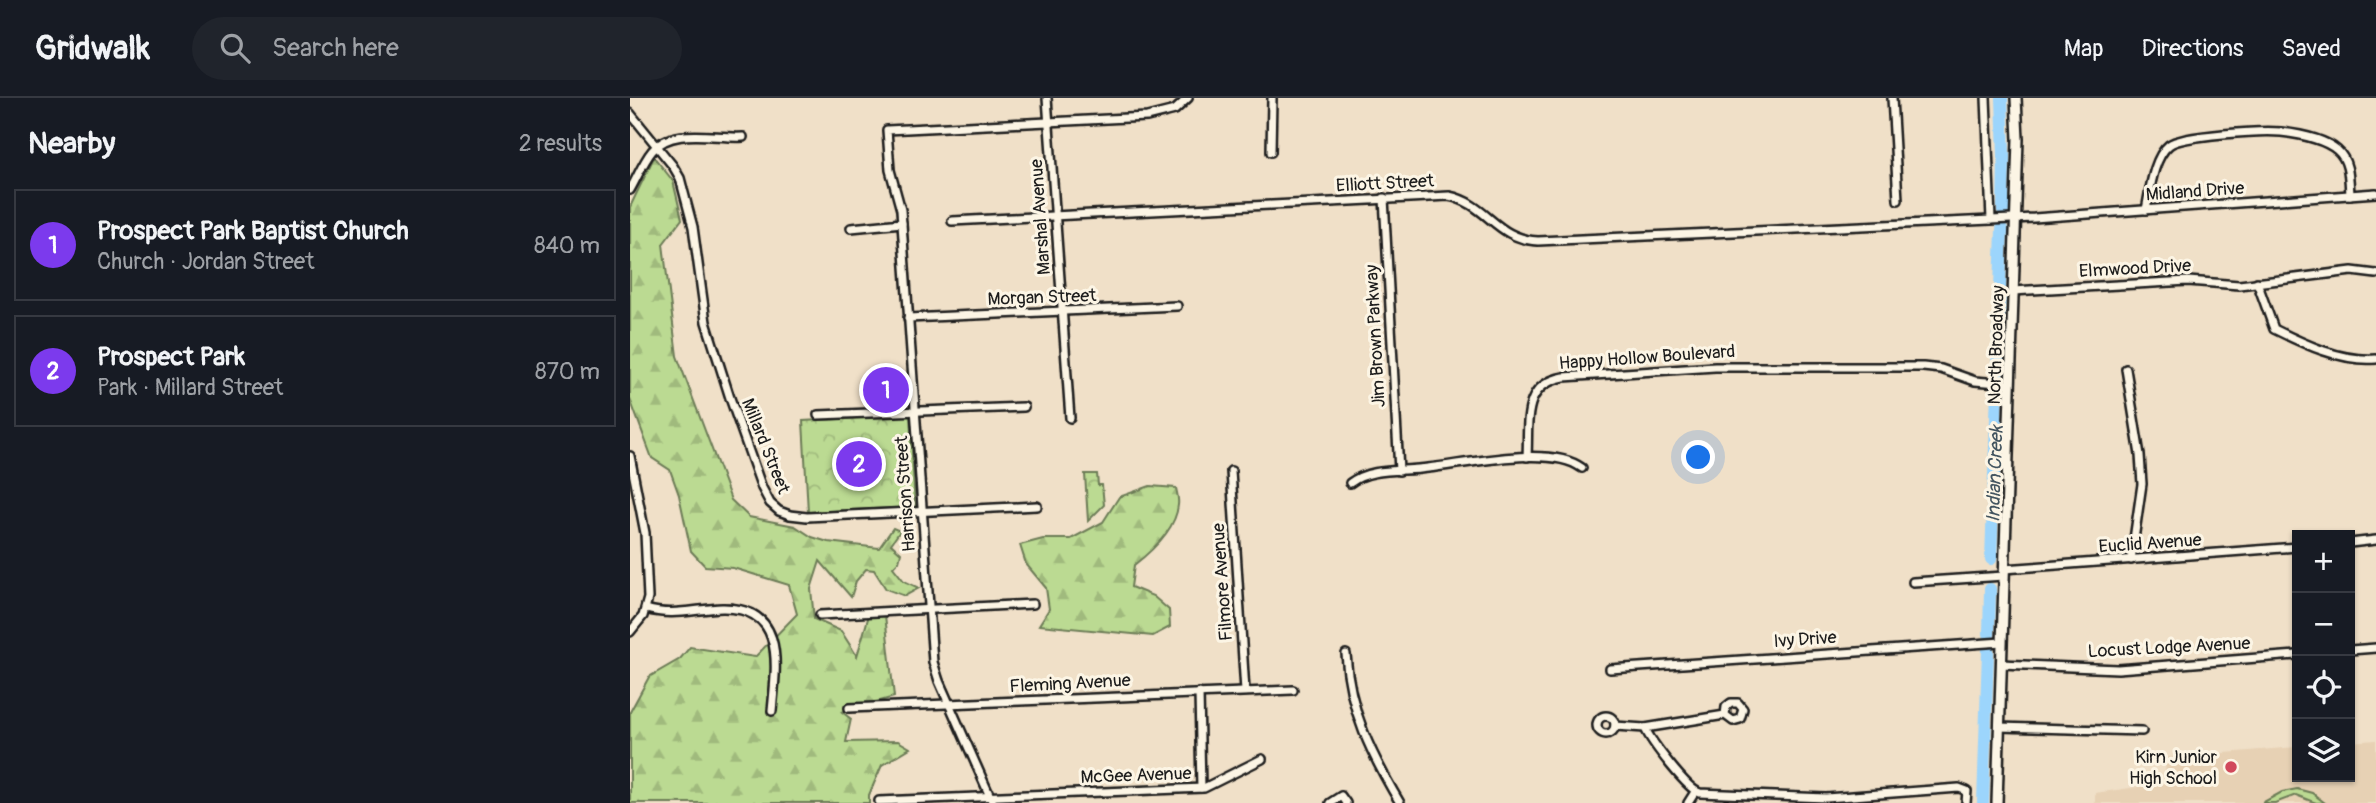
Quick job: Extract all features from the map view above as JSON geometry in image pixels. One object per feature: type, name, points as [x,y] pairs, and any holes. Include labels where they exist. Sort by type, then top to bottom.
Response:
[{"type":"main road","name":"North Broadway","points":[[1997,803],[2016,219],[2016,98]]},
{"type":"street","name":"Marshal Avenue","points":[[1047,98],[1070,418]]},
{"type":"street","points":[[1049,122],[1147,117],[1175,110],[1188,98]]},
{"type":"street","points":[[1271,152],[1272,98]]},
{"type":"street","points":[[1892,98],[1898,200]]},
{"type":"street","points":[[1986,98],[1991,220]]},
{"type":"street","name":"Millard Street","points":[[630,113],[680,178],[693,227],[706,322],[737,419],[770,503],[784,513],[807,517],[1037,506]]},
{"type":"street","name":"Harrison Street","points":[[992,800],[933,662],[902,223],[900,202],[890,170],[887,130],[1049,122]]},
{"type":"street","points":[[2146,210],[2159,162],[2169,145],[2183,139],[2264,131],[2296,135],[2326,143],[2336,149],[2346,164],[2350,195]]},
{"type":"street","points":[[630,190],[656,146],[676,137],[743,137]]},
{"type":"street","name":"Midland Drive","points":[[2016,219],[2376,193]]},
{"type":"street","name":"Elliott Street","points":[[952,221],[1441,196],[1459,198],[1475,205],[1510,235],[1538,241],[2016,219]]},
{"type":"street","name":"Jim Brown Parkway","points":[[1384,198],[1399,471]]},
{"type":"street","points":[[850,228],[902,223]]},
{"type":"street","name":"Elmwood Drive","points":[[2013,291],[2188,281],[2239,285],[2352,271],[2376,274]]},
{"type":"street","points":[[2257,282],[2274,329],[2350,359],[2376,359]]},
{"type":"street","name":"Morgan Street","points":[[908,318],[1177,306]]},
{"type":"street","name":"Happy Hollow Boulevard","points":[[1527,457],[1529,411],[1533,396],[1548,381],[1564,377],[1715,366],[1923,367],[1941,369],[1975,381],[2010,384]]},
{"type":"street","points":[[2126,369],[2142,484],[2131,560]]},
{"type":"street","points":[[818,415],[1024,407]]},
{"type":"street","points":[[630,456],[646,541],[646,609],[630,632]]},
{"type":"street","points":[[1350,483],[1372,473],[1507,457],[1567,459],[1582,468]]},
{"type":"street","name":"Filmore Avenue","points":[[1231,471],[1245,691]]},
{"type":"street","points":[[2355,542],[2376,540]]},
{"type":"street","name":"Euclid Avenue","points":[[1913,582],[2292,547]]},
{"type":"street","points":[[820,615],[1033,604]]},
{"type":"street","points":[[646,609],[672,614],[726,608],[747,613],[763,622],[770,632],[775,653],[772,711]]},
{"type":"street","name":"Ivy Drive","points":[[1610,669],[2002,642]]},
{"type":"street","points":[[2355,650],[2376,648]]},
{"type":"street","points":[[1346,654],[1352,695],[1368,746],[1400,803]]},
{"type":"street","name":"Locust Lodge Avenue","points":[[2001,664],[2118,669],[2292,655]]},
{"type":"street","name":"Fleming Avenue","points":[[849,708],[1293,690]]},
{"type":"street","points":[[1199,693],[1201,788]]},
{"type":"street","points":[[1615,726],[1645,728],[1725,715]]},
{"type":"street","points":[[1999,727],[2142,731]]},
{"type":"street","points":[[1645,728],[1649,738],[1695,792],[1876,799],[1959,788],[1967,791],[1966,803]]},
{"type":"street","name":"McGee Avenue","points":[[879,801],[992,800],[1092,792],[1201,788],[1262,759]]},
{"type":"street","points":[[1092,792],[1093,803]]},
{"type":"street","points":[[1688,803],[1695,792]]},
{"type":"street","points":[[1707,794],[1707,803]]},
{"type":"street","points":[[1330,803],[1341,796],[1346,803]]},
{"type":"shaded area","name":"Kirn Junior High School","points":[[2376,740],[2376,803],[2095,803],[2095,793],[2166,783],[2165,758],[2292,747],[2292,782],[2355,782],[2355,742]]},
{"type":"green space","points":[[654,157],[673,181],[682,219],[663,244],[677,356],[731,500],[749,517],[795,526],[812,537],[828,542],[879,548],[893,528],[900,531],[891,544],[901,553],[899,561],[893,567],[904,581],[919,588],[905,596],[886,589],[874,570],[866,569],[856,581],[851,597],[820,561],[811,589],[814,619],[841,631],[857,656],[869,615],[885,615],[894,697],[842,712],[851,719],[846,742],[898,741],[910,748],[882,765],[869,795],[869,803],[630,803],[630,712],[649,677],[680,659],[690,647],[755,657],[797,614],[789,585],[733,568],[705,566],[691,551],[679,495],[670,470],[652,458],[630,399],[630,207]]},
{"type":"green space","points":[[910,415],[915,507],[808,512],[803,421]]},
{"type":"green space","points":[[1085,474],[1097,474],[1098,485],[1102,485],[1104,505],[1088,521]]},
{"type":"green space","points":[[1150,486],[1176,488],[1178,505],[1168,531],[1134,565],[1131,587],[1153,596],[1169,610],[1170,627],[1153,636],[1039,625],[1049,609],[1046,588],[1026,564],[1020,545],[1043,539],[1071,539],[1103,522],[1119,497]]},
{"type":"green space","points":[[2297,789],[2312,793],[2325,803],[2316,803],[2296,795],[2275,803],[2262,803],[2282,792]]},
{"type":"waterway","name":"Indian Creek","points":[[2002,98],[2003,211]]},
{"type":"waterway","name":"Indian Creek","points":[[1997,375],[2002,229]]},
{"type":"waterway","name":"Indian Creek","points":[[1991,559],[1997,390]]},
{"type":"waterway","name":"Indian Creek","points":[[1989,634],[1990,589]]},
{"type":"waterway","name":"Indian Creek","points":[[1983,803],[1988,650]]},
{"type":"place","name":"Prospect Park Baptist Church","points":[[886,390]]},
{"type":"place","name":"Prospect Park","points":[[859,464]]},
{"type":"place","name":"Kirn Junior High School","points":[[2231,767]]}]
